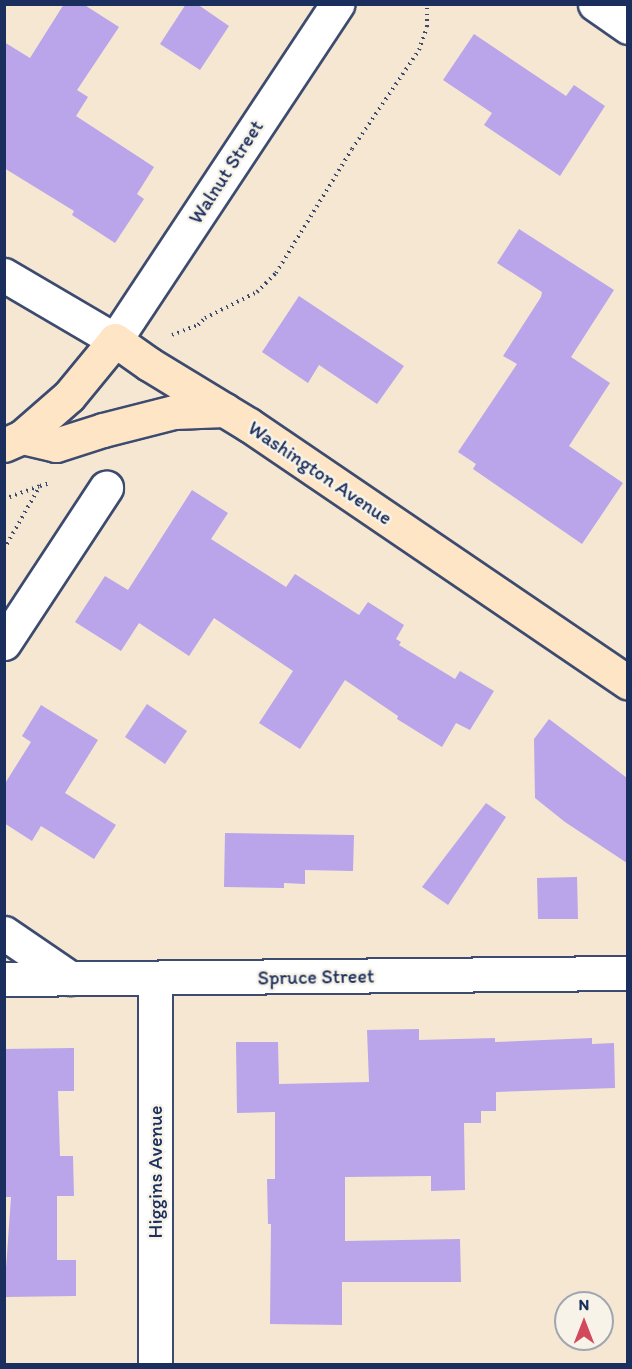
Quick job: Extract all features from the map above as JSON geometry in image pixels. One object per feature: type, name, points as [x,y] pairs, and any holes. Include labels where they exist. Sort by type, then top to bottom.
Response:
[{"type":"main road","name":"Washington Avenue","points":[[115,340],[149,364],[225,410],[627,683]]},
{"type":"main road","points":[[13,441],[69,396],[115,340]]},
{"type":"main road","points":[[13,441],[56,445],[174,412],[225,410]]},
{"type":"street","name":"Walnut Street","points":[[115,340],[337,4]]},
{"type":"street","points":[[595,4],[627,27]]},
{"type":"street","name":"Washington Avenue","points":[[4,275],[115,340]]},
{"type":"street","points":[[4,643],[106,488]]},
{"type":"street","points":[[4,933],[70,978]]},
{"type":"street","name":"Spruce Street","points":[[4,979],[627,974]]},
{"type":"street","name":"Higgins Avenue","points":[[155,979],[155,1365]]},
{"type":"path","points":[[149,364],[171,336],[198,325],[205,318],[256,292],[276,273],[352,149],[419,50],[427,27],[427,4]]},
{"type":"path","points":[[4,499],[51,482]]},
{"type":"path","points":[[4,549],[40,486]]},
{"type":"building","points":[[64,4],[83,4],[119,27],[77,90],[88,97],[76,116],[154,167],[137,194],[144,199],[115,243],[72,215],[74,211],[4,168],[4,42],[30,58]]},
{"type":"building","points":[[186,4],[197,4],[229,26],[200,70],[160,44]]},
{"type":"building","points":[[474,34],[566,96],[574,85],[605,106],[560,176],[484,125],[492,113],[443,80]]},
{"type":"building","points":[[519,229],[614,290],[571,357],[610,383],[569,446],[623,483],[582,544],[473,469],[476,464],[458,452],[517,364],[503,356],[541,297],[542,292],[497,263]]},
{"type":"building","points":[[299,296],[404,366],[377,404],[319,365],[308,383],[262,352]]},
{"type":"building","points":[[192,490],[228,513],[211,539],[286,587],[295,574],[359,615],[368,602],[404,625],[396,639],[401,642],[399,645],[455,679],[460,671],[494,691],[470,730],[456,723],[442,747],[397,719],[398,716],[345,680],[300,749],[259,723],[293,671],[214,618],[189,656],[139,623],[121,651],[75,622],[105,576],[128,590]]},
{"type":"building","points":[[147,704],[187,731],[165,764],[125,737]]},
{"type":"building","points":[[41,705],[98,740],[65,793],[116,825],[94,859],[41,826],[32,841],[4,823],[4,785],[31,742],[22,736]]},
{"type":"building","points":[[549,719],[627,778],[627,863],[565,822],[535,798],[534,739]]},
{"type":"building","points":[[486,803],[506,817],[448,905],[422,887]]},
{"type":"building","points":[[225,833],[354,835],[353,871],[305,870],[305,884],[284,883],[284,888],[224,887]]},
{"type":"building","points":[[577,877],[578,919],[538,919],[537,878]]},
{"type":"building","points":[[419,1029],[419,1040],[495,1038],[495,1042],[592,1038],[592,1044],[614,1043],[615,1088],[496,1092],[496,1111],[481,1111],[481,1123],[464,1123],[465,1190],[431,1191],[431,1176],[345,1177],[345,1241],[460,1239],[461,1282],[342,1282],[342,1325],[270,1324],[271,1224],[268,1224],[267,1179],[275,1179],[275,1112],[237,1113],[236,1042],[278,1042],[279,1084],[369,1082],[367,1030]]},
{"type":"building","points":[[74,1048],[74,1091],[58,1091],[60,1156],[73,1156],[74,1196],[57,1196],[57,1260],[76,1260],[76,1296],[4,1297],[11,1197],[4,1197],[4,1049]]}]
